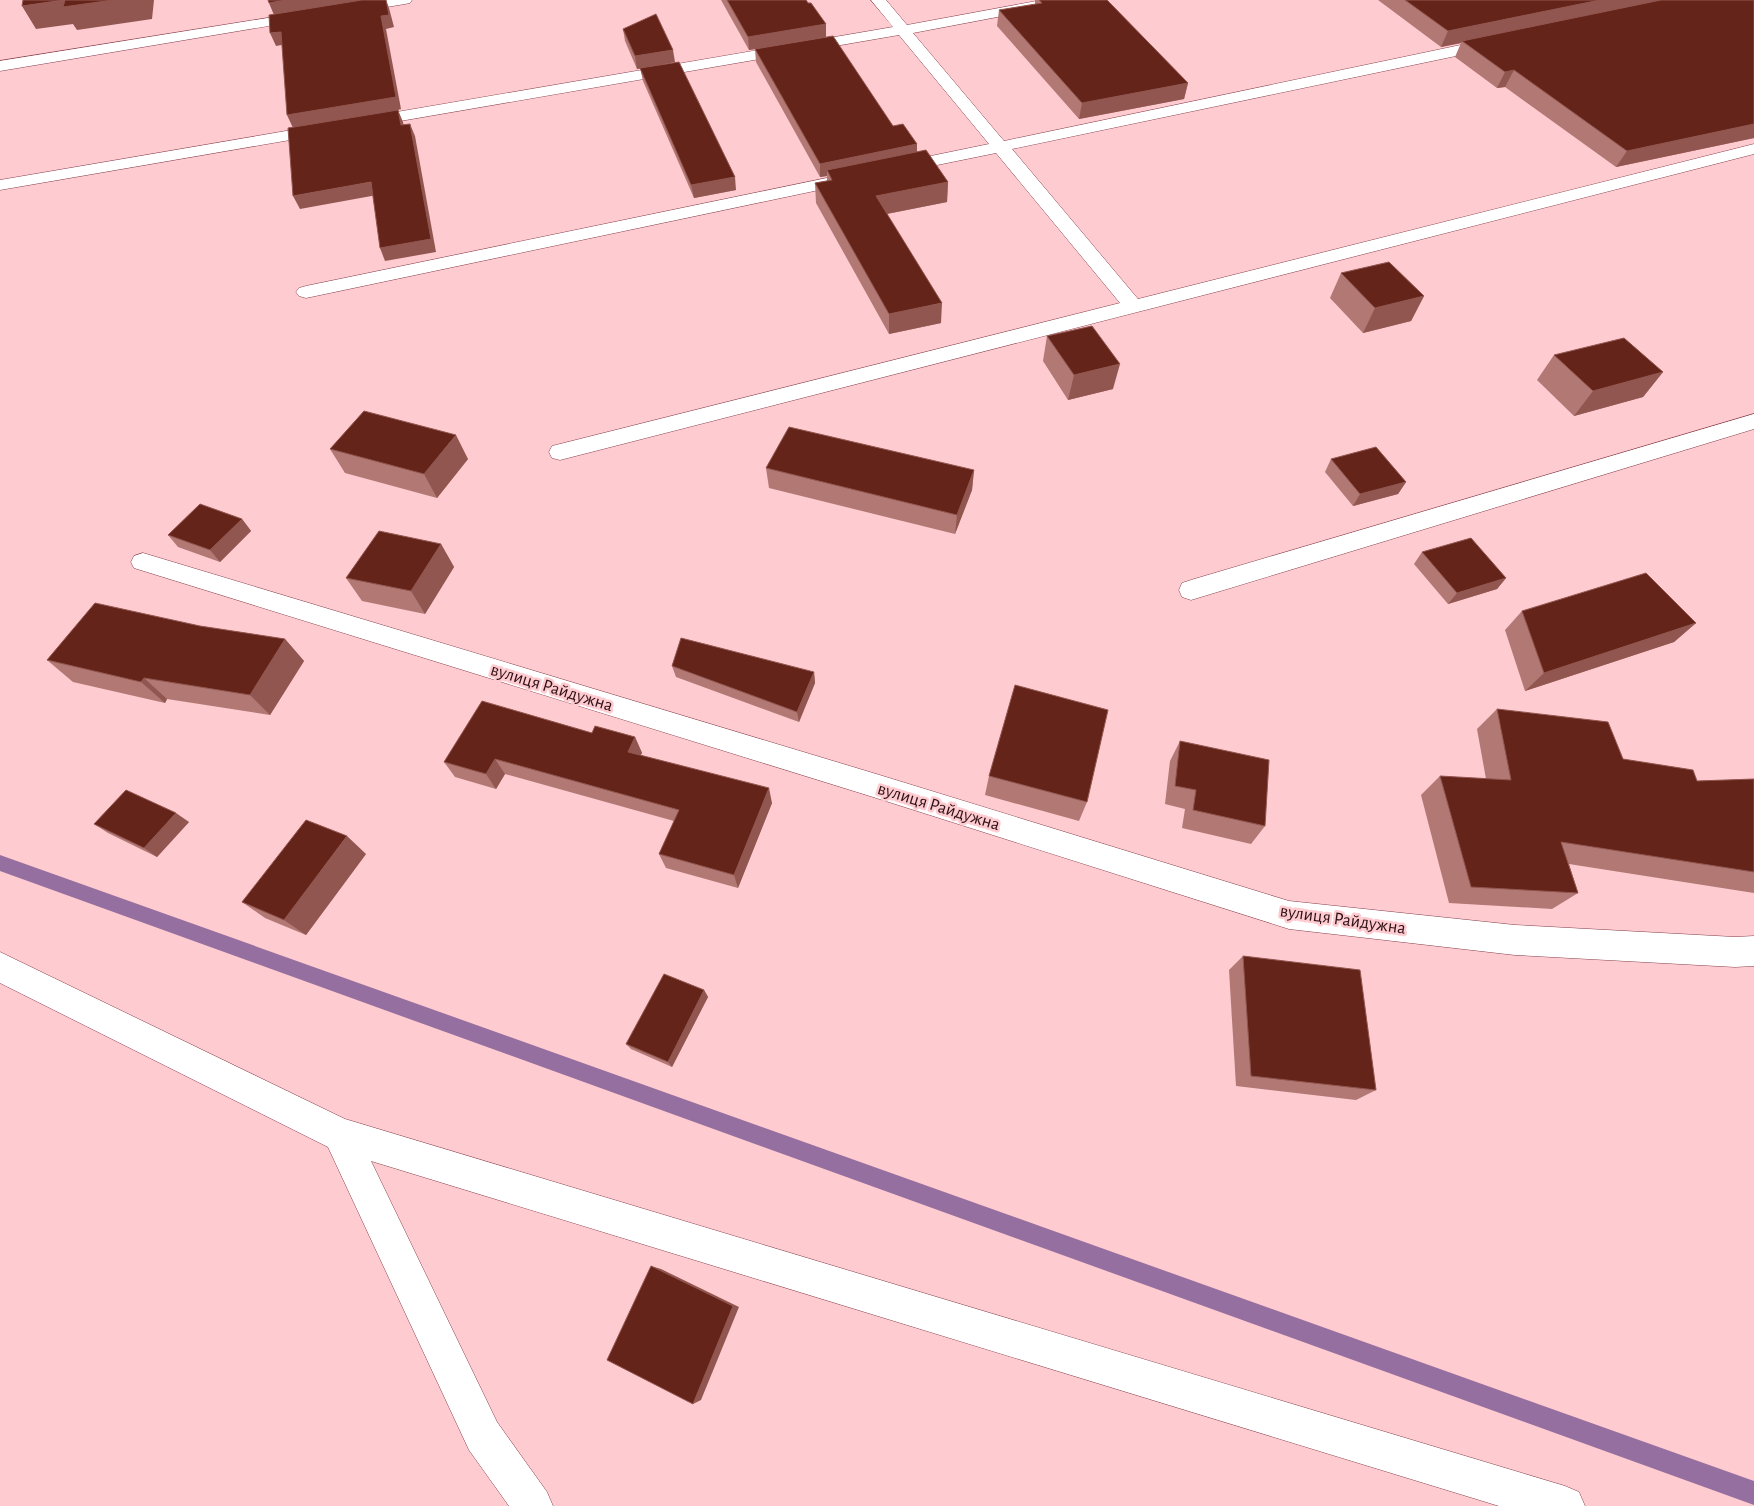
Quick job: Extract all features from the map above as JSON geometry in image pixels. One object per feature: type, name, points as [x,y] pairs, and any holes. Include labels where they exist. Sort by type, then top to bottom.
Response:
[{"type":"street","points":[[338,11],[406,0]]},
{"type":"street","points":[[878,0],[1134,307]]},
{"type":"street","points":[[0,186],[904,30],[1066,0]]},
{"type":"street","points":[[0,66],[319,14]]},
{"type":"street","points":[[883,171],[1515,39]]},
{"type":"street","points":[[560,452],[1754,149]]},
{"type":"street","points":[[306,292],[863,175]]},
{"type":"street","points":[[1190,590],[1754,422]]},
{"type":"street","name":"вулиця Райдужна","points":[[143,562],[873,785],[1290,915],[1515,940],[1754,952]]},
{"type":"street","points":[[0,966],[340,1135],[1565,1506]]},
{"type":"street","points":[[340,1135],[483,1436],[533,1506]]},
{"type":"building","points":[[23,0],[64,0],[22,6]]},
{"type":"building","points":[[65,0],[113,0],[63,7]]},
{"type":"building","points":[[268,0],[286,0],[269,3]]},
{"type":"building","points":[[362,0],[386,0],[389,15],[381,16],[396,97],[287,115],[281,32],[270,33],[269,15]]},
{"type":"building","points":[[727,0],[806,0],[808,3],[811,3],[826,24],[748,37]]},
{"type":"building","points":[[1039,0],[1107,0],[1188,83],[1082,103],[999,10],[1042,3]]},
{"type":"building","points":[[1405,0],[1600,0],[1448,31]]},
{"type":"building","points":[[1661,0],[1754,0],[1754,124],[1627,151],[1514,70],[1505,72],[1462,41]]},
{"type":"building","points":[[656,14],[673,50],[635,56],[623,29]]},
{"type":"building","points":[[833,36],[893,126],[903,124],[917,144],[820,164],[755,49]]},
{"type":"building","points":[[679,62],[735,177],[691,185],[640,68]]},
{"type":"building","points":[[398,110],[401,125],[410,124],[431,239],[380,248],[371,182],[293,196],[288,128]]},
{"type":"building","points":[[926,150],[948,182],[876,196],[942,303],[889,314],[815,183],[832,180],[827,170]]},
{"type":"building","points":[[1389,262],[1424,296],[1375,308],[1341,273]]},
{"type":"building","points":[[1092,326],[1120,364],[1074,375],[1047,336]]},
{"type":"building","points":[[1624,338],[1663,372],[1593,391],[1554,355]]},
{"type":"building","points":[[364,411],[456,435],[424,474],[330,449]]},
{"type":"building","points":[[789,427],[974,470],[957,515],[766,468]]},
{"type":"building","points":[[1376,447],[1406,482],[1360,494],[1331,459]]},
{"type":"building","points":[[200,504],[242,519],[210,550],[168,535]]},
{"type":"building","points":[[379,531],[441,544],[411,591],[346,578]]},
{"type":"building","points":[[1471,538],[1506,578],[1457,593],[1422,552]]},
{"type":"building","points":[[1646,573],[1696,623],[1544,673],[1522,611]]},
{"type":"building","points":[[95,603],[200,626],[285,639],[250,695],[144,678],[141,682],[47,660]]},
{"type":"building","points":[[681,638],[814,672],[797,712],[672,666]]},
{"type":"building","points":[[1015,685],[1108,710],[1087,802],[989,776]]},
{"type":"building","points":[[482,701],[592,733],[595,726],[635,737],[628,752],[769,788],[734,875],[659,854],[679,810],[495,759],[486,774],[444,762]]},
{"type":"building","points":[[1497,709],[1608,722],[1623,759],[1693,770],[1697,781],[1754,779],[1754,872],[1561,842],[1578,893],[1471,887],[1440,776],[1511,780]]},
{"type":"building","points":[[1180,741],[1269,760],[1265,826],[1193,810],[1196,790],[1175,786]]},
{"type":"building","points":[[126,790],[176,813],[144,848],[94,824]]},
{"type":"building","points":[[306,820],[347,836],[284,920],[242,902]]},
{"type":"building","points":[[1243,956],[1360,970],[1376,1090],[1251,1076]]},
{"type":"building","points":[[664,974],[704,990],[668,1062],[626,1044]]},
{"type":"building","points":[[651,1266],[733,1306],[693,1404],[607,1360]]},
{"type":"waterway","points":[[0,863],[1754,1493]]}]
